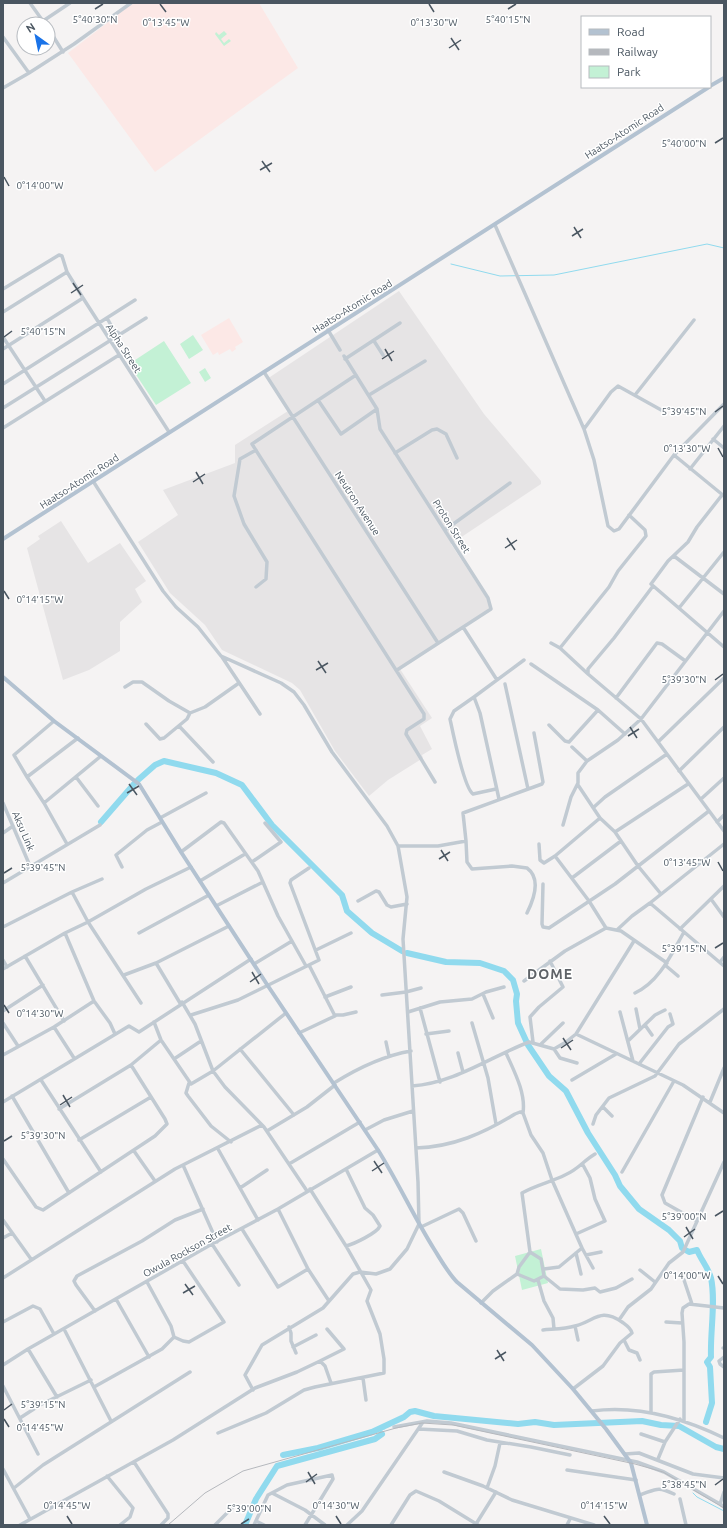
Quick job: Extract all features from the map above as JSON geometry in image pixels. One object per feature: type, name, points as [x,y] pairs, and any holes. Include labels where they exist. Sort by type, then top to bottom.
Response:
[{"type":"main road","name":"Haatso-Atomic Road","points":[[711,86],[724,78]]},
{"type":"main road","name":"Haatso-Atomic Road","points":[[3,539],[708,88]]},
{"type":"main road","points":[[3,677],[54,721],[135,780],[268,986],[378,1150],[420,1226],[453,1278],[532,1345],[592,1411],[625,1454],[636,1480],[647,1525]]},
{"type":"street","points":[[30,3],[39,16]]},
{"type":"street","points":[[53,16],[70,3]]},
{"type":"street","points":[[3,88],[63,52],[131,3]]},
{"type":"street","points":[[3,37],[4,42],[29,73]]},
{"type":"street","points":[[56,41],[63,52]]},
{"type":"street","points":[[495,225],[584,429],[594,460],[608,526],[614,531],[619,529],[674,455],[724,404]]},
{"type":"street","name":"Alpha Street","points":[[3,289],[59,255],[62,256],[65,261],[67,272],[169,432]]},
{"type":"street","points":[[3,312],[67,272]]},
{"type":"street","points":[[3,350],[83,298]]},
{"type":"street","points":[[3,384],[135,300]]},
{"type":"street","points":[[107,318],[114,330],[120,334]]},
{"type":"street","points":[[3,408],[146,318]]},
{"type":"street","points":[[635,395],[694,320]]},
{"type":"street","points":[[383,355],[374,341],[400,324]]},
{"type":"street","points":[[328,330],[340,350]]},
{"type":"street","points":[[3,337],[45,401]]},
{"type":"street","name":"Proton Street","points":[[374,341],[344,357],[377,409],[380,429],[488,598],[491,606],[491,609],[397,670]]},
{"type":"street","points":[[3,428],[119,354]]},
{"type":"street","points":[[369,395],[425,361]]},
{"type":"street","name":"Neutron Avenue","points":[[264,372],[438,643]]},
{"type":"street","points":[[356,375],[292,416],[252,444],[425,716],[424,719],[407,730],[406,734],[436,782]]},
{"type":"street","points":[[584,429],[614,388],[620,387],[663,411]]},
{"type":"street","points":[[318,400],[341,434],[377,409]]},
{"type":"street","points":[[690,469],[724,426]]},
{"type":"street","points":[[395,453],[437,428],[446,434],[457,458]]},
{"type":"street","points":[[713,439],[724,448]]},
{"type":"street","points":[[256,450],[240,459],[233,491],[235,502],[242,519],[268,562],[266,579],[256,587]]},
{"type":"street","points":[[588,674],[588,669],[614,638],[652,586],[651,582],[688,542],[697,527],[723,495],[674,455]]},
{"type":"street","points":[[93,481],[163,591],[176,607],[198,627],[222,656],[260,714]]},
{"type":"street","points":[[445,530],[510,483]]},
{"type":"street","points":[[560,648],[609,587],[618,571],[646,536],[645,530],[629,515]]},
{"type":"street","points":[[678,608],[724,552]]},
{"type":"street","points":[[674,556],[724,594]]},
{"type":"street","points":[[652,586],[724,647]]},
{"type":"street","points":[[661,894],[638,866],[615,832],[600,818],[578,785],[577,774],[587,761],[626,734],[641,719],[668,685],[684,660],[708,633],[724,611]]},
{"type":"street","points":[[463,627],[497,680]]},
{"type":"street","points":[[551,643],[560,648],[641,719],[724,831]]},
{"type":"street","points":[[616,698],[657,643],[662,644],[684,660]]},
{"type":"street","points":[[222,656],[281,683],[299,697],[332,752],[387,826],[398,846],[407,904],[402,939],[411,1051],[420,1226],[407,1249],[390,1269],[376,1274],[362,1272],[353,1274],[330,1301],[318,1312],[289,1327],[262,1345],[257,1351],[245,1376],[252,1390]]},
{"type":"street","points":[[496,789],[473,794],[468,790],[450,719],[454,712],[524,660]]},
{"type":"street","points":[[531,664],[598,710],[626,734]]},
{"type":"street","points":[[658,742],[724,678]]},
{"type":"street","points":[[125,687],[133,682],[142,682],[169,701],[190,713]]},
{"type":"street","points":[[146,724],[160,738],[164,738],[187,719],[190,713],[205,707],[239,683]]},
{"type":"street","points":[[505,684],[528,789]]},
{"type":"street","points":[[474,697],[484,727],[499,799]]},
{"type":"street","points":[[549,726],[565,741],[569,742],[598,710]]},
{"type":"street","points":[[54,721],[14,755],[44,803],[67,844]]},
{"type":"street","points":[[179,726],[213,762]]},
{"type":"street","points":[[679,771],[724,727]]},
{"type":"street","points":[[527,913],[535,897],[533,877],[529,870],[520,866],[472,869],[467,862],[463,813],[542,784],[543,782],[534,733]]},
{"type":"street","points":[[27,777],[78,738]]},
{"type":"street","points":[[572,747],[587,761]]},
{"type":"street","points":[[594,807],[605,797],[667,754]]},
{"type":"street","points":[[44,803],[101,756]]},
{"type":"street","points":[[76,777],[98,806]]},
{"type":"street","points":[[701,799],[724,778]]},
{"type":"street","points":[[615,832],[688,784]]},
{"type":"street","points":[[563,825],[571,797],[578,785]]},
{"type":"street","points":[[122,867],[116,855],[161,820],[206,793]]},
{"type":"street","name":"Aksu Link","points":[[3,803],[30,866]]},
{"type":"street","points":[[543,884],[542,924],[546,928],[549,928],[615,884],[710,811]]},
{"type":"street","points":[[717,822],[724,815]]},
{"type":"street","points":[[539,844],[540,860],[542,863],[555,856],[600,818]]},
{"type":"street","points":[[181,852],[223,822],[252,862],[263,882],[278,916],[335,1014]]},
{"type":"street","points":[[252,862],[281,842],[265,823]]},
{"type":"street","points":[[3,882],[100,825]]},
{"type":"street","points":[[3,833],[13,826]]},
{"type":"street","points":[[398,846],[438,846],[466,841]]},
{"type":"street","points":[[572,878],[621,841]]},
{"type":"street","points":[[618,929],[632,916],[724,844]]},
{"type":"street","points":[[200,881],[245,854]]},
{"type":"street","points":[[555,856],[590,900],[606,928]]},
{"type":"street","points":[[3,960],[5,968],[65,933],[88,922],[146,889],[191,867]]},
{"type":"street","points":[[190,1015],[231,1002],[268,986],[319,960],[290,883],[291,880],[309,868]]},
{"type":"street","points":[[3,927],[72,892],[102,879]]},
{"type":"street","points":[[216,906],[263,882]]},
{"type":"street","points":[[680,929],[724,886]]},
{"type":"street","points":[[72,892],[88,922],[141,1003]]},
{"type":"street","points":[[358,901],[379,892],[387,905],[391,907],[407,904]]},
{"type":"street","points":[[138,933],[209,895]]},
{"type":"street","points":[[711,899],[724,917]]},
{"type":"street","points":[[650,903],[724,966]]},
{"type":"street","points":[[124,976],[156,963],[229,926]]},
{"type":"street","points":[[524,981],[550,961],[606,928],[618,929],[666,964],[678,976]]},
{"type":"street","points":[[634,993],[645,988],[666,964],[684,932]]},
{"type":"street","points":[[65,933],[94,1001],[110,1023],[115,1034]]},
{"type":"street","points":[[316,950],[351,933]]},
{"type":"street","points":[[254,964],[292,941]]},
{"type":"street","points":[[554,1049],[576,1034],[634,941]]},
{"type":"street","points":[[25,956],[64,1021]]},
{"type":"street","points":[[720,962],[724,957]]},
{"type":"street","points":[[3,1102],[115,1034],[131,1026],[138,1032],[251,959]]},
{"type":"street","points":[[531,1042],[530,1017],[539,1007],[563,987],[550,961]]},
{"type":"street","points":[[156,963],[190,1015],[213,1072],[231,1094],[267,1131],[346,1246],[362,1272],[371,1290],[368,1301],[380,1334],[385,1371],[383,1374],[304,1390],[266,1413],[218,1433]]},
{"type":"street","points":[[3,1011],[42,985]]},
{"type":"street","points":[[325,996],[351,987]]},
{"type":"street","points":[[408,1012],[440,1002],[472,999],[504,987]]},
{"type":"street","points":[[382,996],[422,988]]},
{"type":"street","points":[[483,994],[493,1018]]},
{"type":"street","points":[[3,1055],[54,1027],[94,1001]]},
{"type":"street","points":[[420,1008],[440,1082]]},
{"type":"street","points":[[593,1124],[596,1115],[604,1107],[609,1098],[650,1079],[659,1073],[679,1044],[724,1009]]},
{"type":"street","points":[[636,1010],[640,1029]]},
{"type":"street","points":[[628,1041],[655,1015],[665,1010]]},
{"type":"street","points":[[335,1014],[344,1015],[356,1012]]},
{"type":"street","points":[[620,1012],[634,1061]]},
{"type":"street","points":[[189,1083],[213,1072],[286,1013]]},
{"type":"street","points":[[299,1033],[332,1019],[335,1014]]},
{"type":"street","points":[[639,1064],[668,1027],[673,1024],[670,1014]]},
{"type":"street","points":[[154,1022],[162,1040],[189,1083],[187,1090],[188,1096],[211,1126],[230,1142]]},
{"type":"street","points":[[540,1045],[563,1022]]},
{"type":"street","points":[[3,1023],[18,1046]]},
{"type":"street","points":[[472,1023],[484,1064],[496,1124]]},
{"type":"street","points":[[645,1025],[652,1035]]},
{"type":"street","points":[[54,1027],[74,1058]]},
{"type":"street","points":[[426,1034],[449,1031]]},
{"type":"street","points":[[576,1034],[674,1080],[703,1097],[724,1113]]},
{"type":"street","points":[[59,1109],[131,1065],[162,1040]]},
{"type":"street","points":[[174,1059],[201,1041]]},
{"type":"street","points":[[386,1042],[389,1056]]},
{"type":"street","points":[[412,1086],[440,1082],[484,1064],[531,1042],[554,1049],[560,1058],[577,1063]]},
{"type":"street","points":[[240,1049],[294,1115]]},
{"type":"street","points":[[267,1131],[294,1115],[334,1084],[362,1067],[389,1056],[411,1051]]},
{"type":"street","points":[[458,1053],[463,1072]]},
{"type":"street","points":[[506,1053],[519,1086],[523,1103],[523,1113],[531,1135],[543,1153],[552,1180],[582,1248],[593,1268]]},
{"type":"street","points":[[572,1080],[616,1054]]},
{"type":"street","points":[[3,1159],[39,1210],[43,1210],[134,1151],[164,1129],[167,1124],[131,1065]]},
{"type":"street","points":[[710,1102],[724,1068]]},
{"type":"street","points":[[41,1080],[101,1172]]},
{"type":"street","points":[[622,1172],[674,1080]]},
{"type":"street","points":[[12,1096],[69,1193]]},
{"type":"street","points":[[79,1140],[151,1097]]},
{"type":"street","points":[[697,1221],[665,1204],[662,1195],[703,1097]]},
{"type":"street","points":[[604,1107],[612,1116]]},
{"type":"street","points":[[365,1130],[384,1120],[413,1111]]},
{"type":"street","points":[[416,1148],[443,1146],[467,1139],[518,1112],[523,1113]]},
{"type":"street","points":[[289,1164],[360,1122]]},
{"type":"street","points":[[3,1278],[155,1181],[262,1125]]},
{"type":"street","points":[[218,1148],[258,1220]]},
{"type":"street","name":"Owula Rockson Street","points":[[3,1365],[54,1334],[212,1244],[278,1209],[378,1150]]},
{"type":"street","points":[[134,1151],[155,1181]]},
{"type":"street","points":[[481,1302],[492,1291],[517,1274],[519,1268],[530,1252],[521,1194],[566,1175],[582,1165],[585,1159],[595,1154]]},
{"type":"street","points":[[619,1320],[628,1307],[648,1292],[669,1264],[683,1252],[724,1162]]},
{"type":"street","points":[[183,1165],[217,1242]]},
{"type":"street","points":[[576,1234],[605,1221],[595,1199],[590,1178],[582,1165]]},
{"type":"street","points":[[3,1170],[8,1168]]},
{"type":"street","points":[[346,1169],[365,1208],[373,1215],[380,1226],[378,1229],[352,1245],[346,1246]]},
{"type":"street","points":[[240,1188],[268,1170]]},
{"type":"street","points":[[95,1312],[74,1281],[77,1276],[142,1241],[175,1220],[203,1208]]},
{"type":"street","points":[[278,1209],[308,1269],[330,1301]]},
{"type":"street","points":[[420,1226],[459,1209],[463,1213],[476,1241]]},
{"type":"street","points":[[3,1220],[31,1259]]},
{"type":"street","points":[[242,1229],[278,1287],[308,1269]]},
{"type":"street","points":[[3,1238],[12,1233]]},
{"type":"street","points":[[212,1244],[239,1285]]},
{"type":"street","points":[[544,1269],[559,1267],[582,1248]]},
{"type":"street","points":[[530,1252],[541,1259],[544,1269],[544,1276]]},
{"type":"street","points":[[576,1252],[581,1274]]},
{"type":"street","points":[[586,1255],[601,1252]]},
{"type":"street","points":[[174,1337],[189,1342],[224,1322],[182,1261]]},
{"type":"street","points":[[640,1270],[655,1282]]},
{"type":"street","points":[[517,1274],[530,1280],[538,1280],[544,1276]]},
{"type":"street","points":[[544,1276],[560,1289],[583,1290],[595,1288],[600,1292],[616,1288],[632,1279]]},
{"type":"street","points":[[538,1280],[544,1301],[553,1318],[554,1329]]},
{"type":"street","points":[[684,1280],[692,1304]]},
{"type":"street","points":[[147,1282],[171,1326],[174,1337]]},
{"type":"street","points":[[116,1299],[149,1357]]},
{"type":"street","points":[[658,1459],[665,1442],[681,1421],[684,1370],[682,1323],[683,1308],[689,1304],[692,1304],[724,1308]]},
{"type":"street","points":[[3,1322],[33,1306],[40,1309],[54,1334]]},
{"type":"street","points":[[543,1330],[575,1326],[599,1316],[609,1315],[619,1320],[632,1331],[602,1366],[573,1389]]},
{"type":"street","points":[[666,1322],[682,1323]]},
{"type":"street","points":[[575,1326],[578,1340]]},
{"type":"street","points":[[289,1327],[291,1333],[290,1340],[296,1353]]},
{"type":"street","points":[[64,1329],[111,1421]]},
{"type":"street","points":[[20,1525],[134,1462],[252,1390],[297,1372],[344,1349],[327,1329]]},
{"type":"street","points":[[294,1347],[316,1336]]},
{"type":"street","points":[[94,1387],[162,1349],[174,1337]]},
{"type":"street","points":[[624,1340],[629,1350],[638,1353],[640,1360]]},
{"type":"street","points":[[28,1349],[57,1397]]},
{"type":"street","points":[[724,1357],[719,1361],[724,1367]]},
{"type":"street","points":[[320,1361],[325,1366],[331,1384]]},
{"type":"street","points":[[651,1413],[651,1374],[654,1372],[684,1370]]},
{"type":"street","points":[[14,1488],[43,1465],[190,1372]]},
{"type":"street","points":[[363,1378],[366,1400]]},
{"type":"street","points":[[20,1418],[91,1380]]},
{"type":"street","points":[[3,1386],[38,1454]]},
{"type":"street","points":[[592,1411],[621,1408],[651,1413],[701,1426],[724,1438]]},
{"type":"street","points":[[347,1525],[362,1511],[423,1422]]},
{"type":"street","points":[[394,1427],[423,1422],[439,1422],[564,1446],[629,1461],[664,1472],[724,1507]]},
{"type":"street","points":[[419,1429],[457,1431],[476,1438],[570,1455]]},
{"type":"street","points":[[640,1434],[665,1442]]},
{"type":"street","points":[[487,1488],[496,1463],[500,1443]]},
{"type":"street","points":[[625,1454],[639,1453],[658,1459],[693,1474],[724,1478]]},
{"type":"street","points":[[134,1462],[168,1514],[168,1518],[161,1525]]},
{"type":"street","points":[[3,1468],[30,1519]]},
{"type":"street","points":[[567,1470],[636,1480]]},
{"type":"street","points":[[444,1472],[487,1488],[512,1500],[570,1519],[594,1525]]},
{"type":"street","points":[[107,1476],[132,1508],[130,1517],[120,1525]]},
{"type":"street","points":[[254,1525],[267,1496],[287,1486],[332,1476],[333,1479],[305,1525]]},
{"type":"street","points":[[640,1495],[657,1488],[662,1488],[674,1494]]},
{"type":"street","points":[[396,1525],[391,1524],[410,1495],[416,1491],[439,1501],[477,1525],[496,1492]]},
{"type":"street","points":[[720,1504],[724,1492]]},
{"type":"street","points":[[272,1493],[312,1514],[325,1525]]},
{"type":"street","points":[[680,1499],[686,1525]]},
{"type":"street","points":[[215,1525],[234,1506]]},
{"type":"street","points":[[567,1525],[570,1519]]},
{"type":"street","points":[[256,1521],[264,1525]]},
{"type":"shaded area","points":[[133,3],[259,3],[298,68],[155,172],[68,53]]},
{"type":"shaded area","points":[[399,291],[484,414],[541,481],[541,484],[451,544],[489,602],[490,609],[400,669],[432,718],[420,726],[432,749],[422,755],[423,758],[388,780],[369,796],[335,751],[300,690],[292,683],[222,650],[205,625],[170,593],[138,542],[178,515],[163,490],[235,463],[235,445],[288,411],[267,379]]},
{"type":"shaded area","points":[[229,318],[243,342],[235,347],[236,349],[232,352],[230,349],[219,355],[218,352],[213,355],[201,335]]},
{"type":"shaded area","points":[[61,521],[88,563],[120,543],[146,581],[135,589],[142,602],[120,622],[120,651],[89,670],[63,680],[27,548],[40,539],[38,536]]},
{"type":"green space","points":[[224,31],[227,34],[221,39],[224,43],[229,39],[231,41],[224,46],[215,34],[216,32],[219,35]]},
{"type":"green space","points":[[193,335],[203,350],[189,359],[180,344]]},
{"type":"green space","points":[[164,341],[191,383],[156,405],[129,364]]},
{"type":"green space","points":[[205,368],[211,378],[205,382],[199,372]]},
{"type":"green space","points":[[541,1249],[548,1283],[522,1290],[515,1256]]},
{"type":"waterway","points":[[451,264],[500,276],[554,275],[707,244],[724,248]]},
{"type":"waterway","points":[[138,780],[155,765],[164,761],[216,773],[242,785],[272,825],[342,895],[347,911],[372,933],[402,951]]},
{"type":"waterway","points":[[101,822],[134,784]]},
{"type":"waterway","points":[[407,953],[446,962],[480,963],[504,971],[513,980],[517,994],[516,1001],[518,1023],[528,1045],[549,1076],[566,1091],[588,1133],[615,1175],[620,1186],[639,1209],[669,1230],[680,1241],[682,1248],[689,1252],[697,1250],[710,1274],[713,1297],[711,1357],[707,1362],[710,1367],[712,1403],[706,1422]]},
{"type":"waterway","points":[[283,1455],[318,1448],[372,1432],[404,1417],[410,1412],[415,1411],[434,1416],[518,1424],[535,1422],[554,1425],[642,1421],[661,1425],[679,1426],[716,1447],[724,1449]]},
{"type":"waterway","points":[[245,1525],[256,1499],[277,1466],[375,1439],[382,1434]]},
{"type":"waterway","points":[[693,1493],[697,1497],[724,1511]]},
{"type":"railway","points":[[168,1525],[205,1493],[243,1471],[396,1428],[422,1423],[453,1425],[635,1464],[663,1472],[724,1508]]},
{"type":"district","name":"DOME","points":[[550,974]]}]
